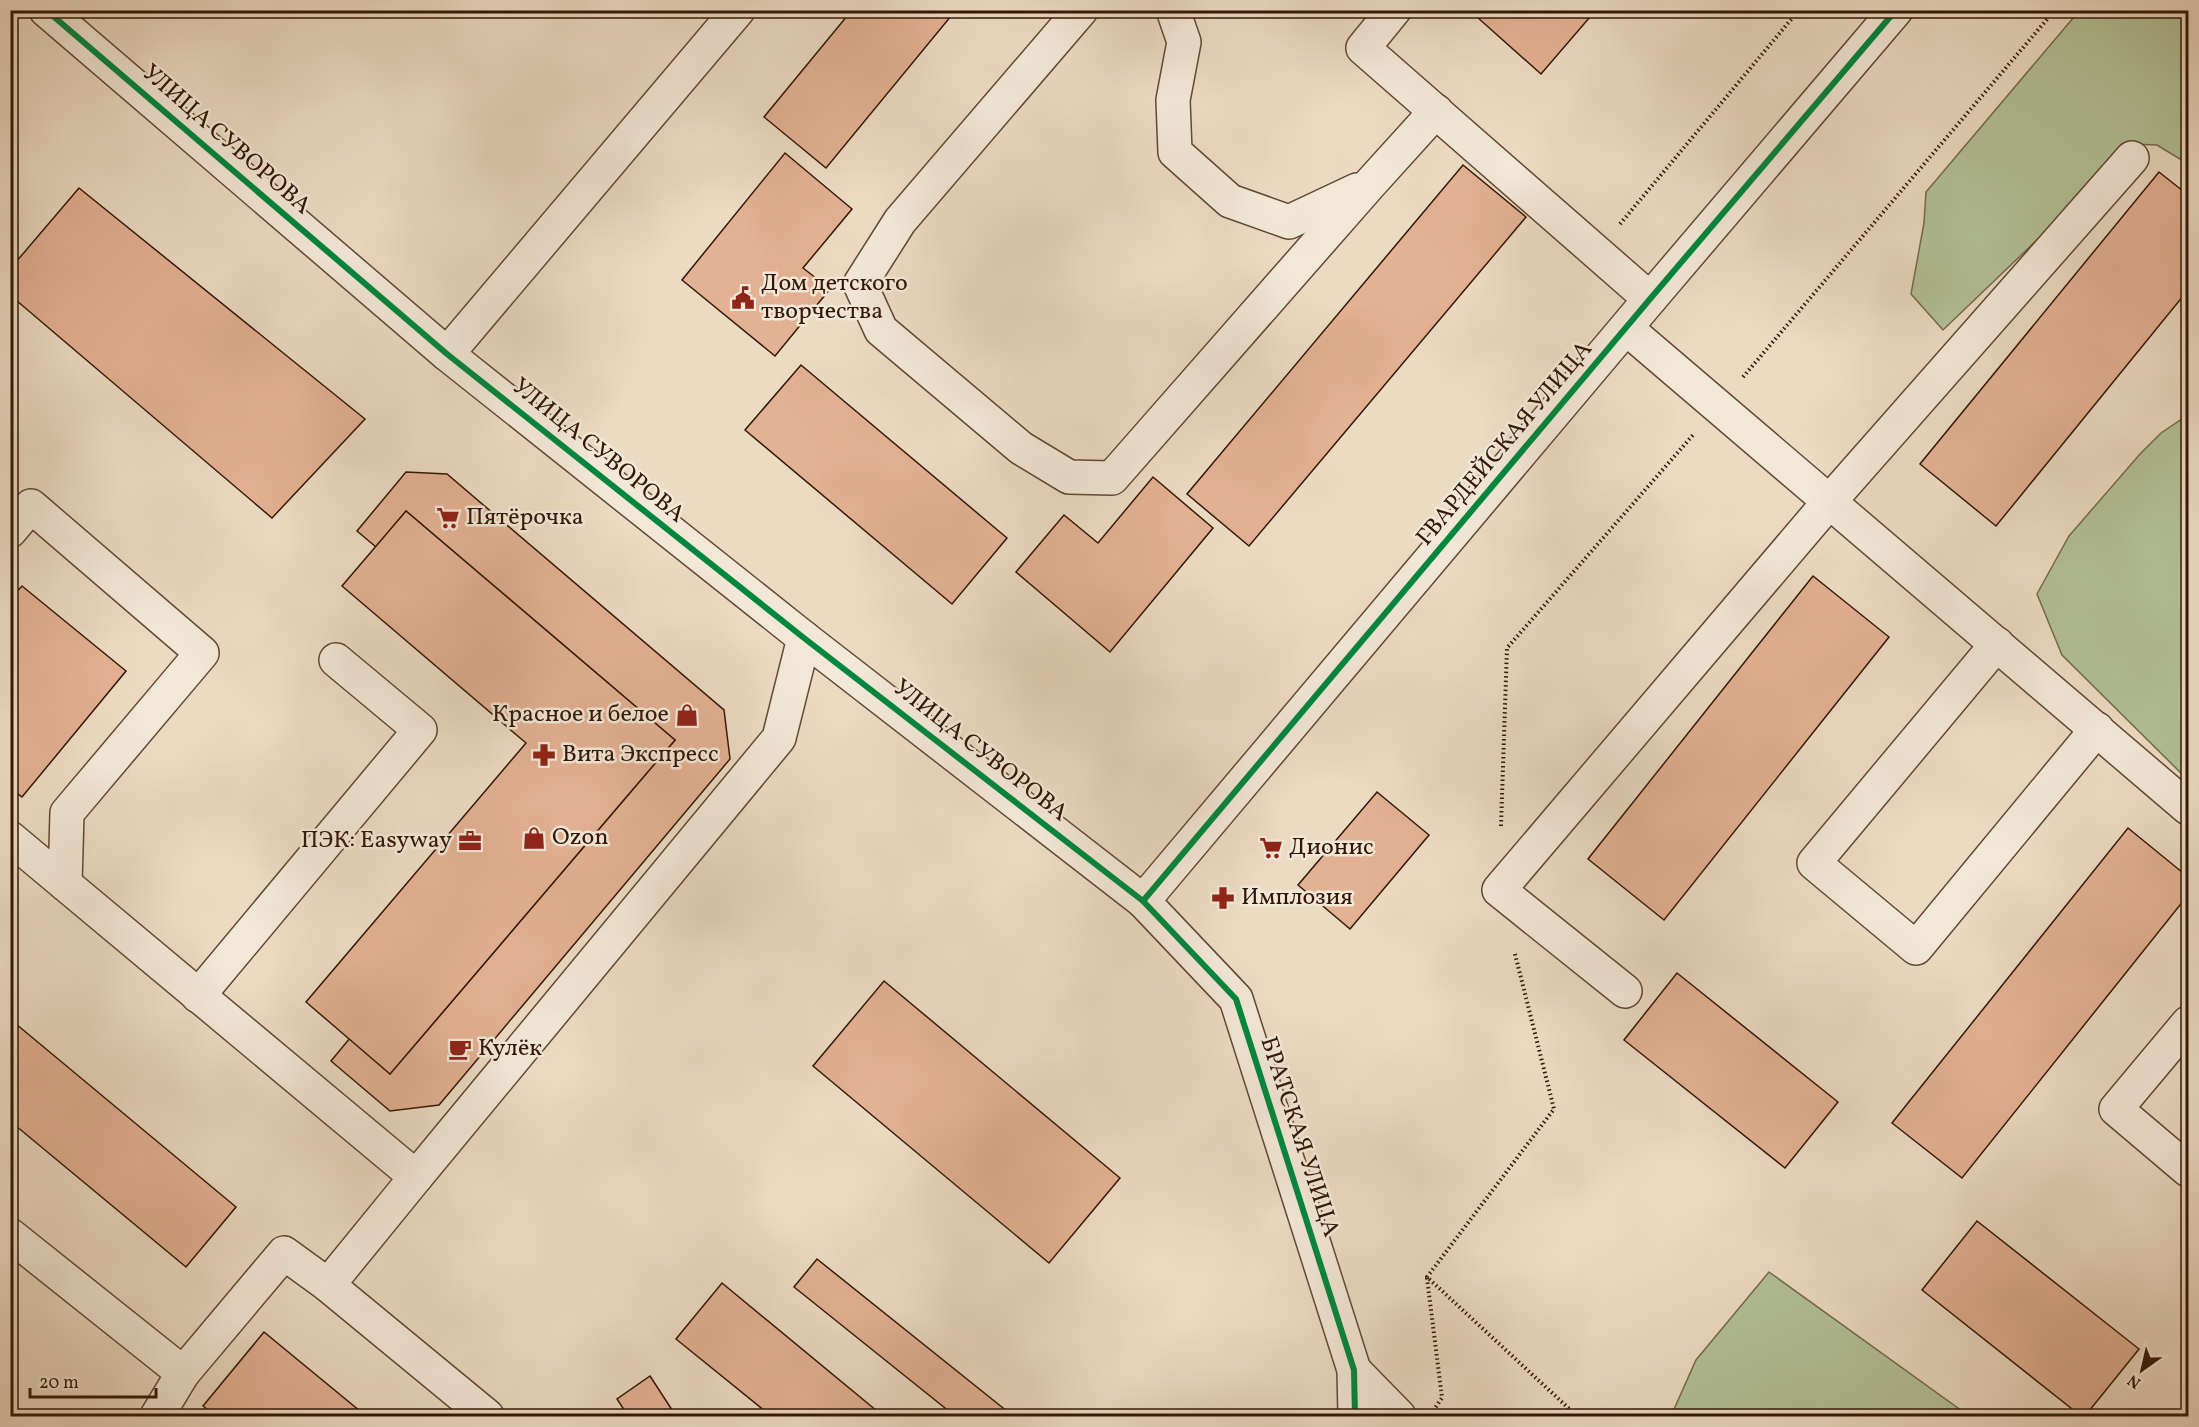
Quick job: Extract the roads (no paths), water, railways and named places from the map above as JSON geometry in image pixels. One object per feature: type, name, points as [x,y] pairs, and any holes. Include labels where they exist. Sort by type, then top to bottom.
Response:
[{"type":"street","name":"УЛИЦА СУВОРОВА","points":[[46,10],[447,354],[804,638],[1143,902]]},
{"type":"street","points":[[447,354],[738,10]]},
{"type":"street","points":[[1081,10],[900,221],[860,284],[881,330],[1021,448],[1069,477],[1112,478],[1369,184],[1436,111]]},
{"type":"street","points":[[1173,10],[1184,42],[1173,99],[1175,152],[1230,201],[1289,222],[1369,184]]},
{"type":"street","points":[[1395,10],[1363,48],[1650,299]]},
{"type":"street","name":"ГВАРДЕЙСКАЯ УЛИЦА","points":[[1143,902],[1896,10]]},
{"type":"street","points":[[1625,991],[1499,890],[1829,502],[2132,158]]},
{"type":"street","points":[[1626,328],[2188,808]]},
{"type":"street","points":[[10,531],[31,506],[202,653],[67,813],[65,884]]},
{"type":"street","points":[[328,1285],[779,738],[804,638]]},
{"type":"street","points":[[1997,644],[1814,862],[1916,948],[2097,729]]},
{"type":"street","points":[[198,996],[420,730],[336,660]]},
{"type":"street","points":[[10,838],[416,1177]]},
{"type":"street","name":"БРАТСКАЯ УЛИЦА","points":[[1143,902],[1236,999],[1354,1370],[1355,1416]]},
{"type":"street","points":[[2188,1023],[2116,1109],[2188,1170]]},
{"type":"street","points":[[10,1235],[183,1373]]},
{"type":"street","points":[[157,1416],[183,1373],[284,1253],[328,1285],[487,1416]]},
{"type":"street","points":[[1354,1370],[1399,1416]]},
{"type":"place","name":"Дом детского творчества","points":[[743,298]]},
{"type":"place","name":"Пятёрочка","points":[[448,518]]},
{"type":"place","name":"Красное и белое","points":[[687,715]]},
{"type":"place","name":"Вита Экспресс","points":[[544,755]]},
{"type":"place","name":"Ozon","points":[[534,838]]},
{"type":"place","name":"ПЭК: Easyway","points":[[470,841]]},
{"type":"place","name":"Дионис","points":[[1271,848]]},
{"type":"place","name":"Имплозия","points":[[1223,898]]},
{"type":"place","name":"Кулёк","points":[[460,1049]]}]
